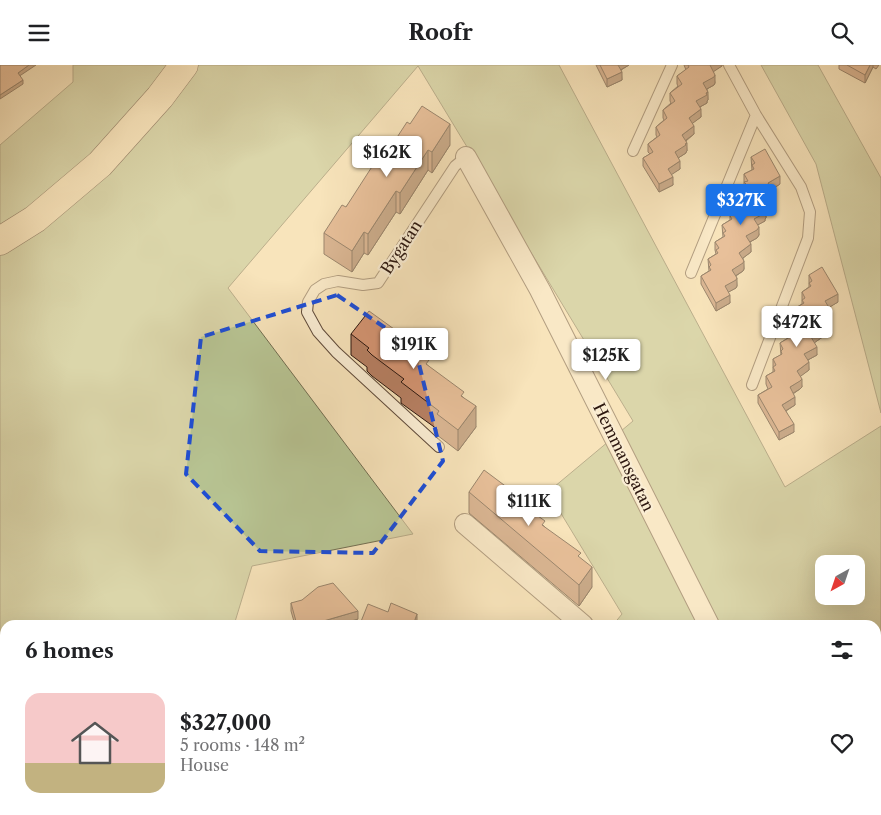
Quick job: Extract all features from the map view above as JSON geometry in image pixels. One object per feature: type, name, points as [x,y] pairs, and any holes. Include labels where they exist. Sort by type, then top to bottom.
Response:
[{"type":"main road","points":[[0,241],[35,219],[100,164],[160,97],[184,65]]},
{"type":"street","name":"Hemmansgatan","points":[[466,157],[540,290],[706,620]]},
{"type":"street","points":[[465,524],[576,620]]},
{"type":"lane","points":[[633,151],[672,65]]},
{"type":"lane","points":[[729,65],[756,115],[801,187],[810,212],[808,238],[752,385]]},
{"type":"lane","points":[[691,273],[756,115]]},
{"type":"lane","name":"Bygatan","points":[[439,447],[336,352],[318,332],[308,313],[308,302],[315,290],[324,284],[338,281],[363,285],[378,283],[455,166],[466,157]]},
{"type":"highlighted area","points":[[337,295],[415,348],[443,461],[373,553],[260,551],[186,474],[201,337]]},
{"type":"green space","points":[[73,65],[559,65],[785,487],[881,426],[881,620],[617,620],[622,614],[548,492],[633,421],[418,66],[228,288],[413,534],[252,566],[236,620],[0,620],[0,145],[73,82]]},
{"type":"green space","points":[[761,65],[818,65],[881,178],[881,413],[816,164]]},
{"type":"building","points":[[0,65],[29,65],[18,73],[23,80],[0,95]]},
{"type":"building","points":[[600,65],[618,65],[622,72],[607,79]]},
{"type":"building","points":[[688,65],[710,65],[715,75],[703,83],[708,92],[706,93],[707,95],[696,101],[701,109],[689,118],[694,126],[682,135],[687,143],[686,145],[675,152],[680,161],[668,169],[673,177],[659,184],[643,158],[653,152],[648,144],[660,135],[656,127],[667,118],[663,110],[675,101],[670,93],[682,84],[677,76],[689,67]]},
{"type":"building","points":[[847,65],[870,65],[865,75]]},
{"type":"building","points":[[422,106],[450,124],[432,152],[428,150],[400,193],[396,191],[368,234],[364,232],[352,251],[324,233],[342,205],[346,207],[375,162],[379,165],[407,122],[410,124]]},
{"type":"building","points":[[765,149],[780,176],[768,183],[774,195],[761,202],[766,210],[764,211],[765,213],[754,219],[759,227],[746,236],[751,244],[739,253],[744,261],[732,270],[737,278],[725,286],[730,295],[716,303],[701,276],[711,270],[708,259],[718,253],[716,250],[719,248],[715,242],[725,236],[723,233],[726,231],[722,225],[732,219],[730,216],[733,214],[730,208],[739,202],[738,199],[741,197],[737,191],[747,185],[744,182],[748,181],[744,174],[754,169],[752,165],[755,163],[751,157]]},
{"type":"building","points":[[822,267],[838,294],[825,301],[831,311],[818,319],[824,328],[811,337],[817,347],[804,354],[809,362],[797,371],[802,379],[790,387],[795,397],[782,405],[794,424],[779,432],[758,395],[772,387],[766,376],[775,371],[773,367],[776,365],[773,359],[782,354],[781,351],[783,349],[780,343],[790,337],[788,334],[791,332],[787,326],[797,320],[795,317],[798,315],[794,309],[804,303],[802,300],[805,298],[802,292],[811,286],[809,283],[812,281],[809,275]]},
{"type":"building","points":[[369,311],[394,329],[391,333],[429,360],[426,364],[464,392],[461,396],[476,406],[458,430],[437,414],[439,411],[401,382],[404,379],[372,355],[367,350],[369,348],[351,334]]},
{"type":"building","points":[[484,470],[512,491],[509,495],[545,521],[542,525],[581,553],[578,556],[592,567],[579,585],[469,492]]},
{"type":"building","points":[[333,583],[358,611],[327,620],[296,620],[291,603],[302,600],[318,587]]},
{"type":"building","points":[[391,603],[417,614],[415,620],[362,620],[368,604],[388,612]]}]
